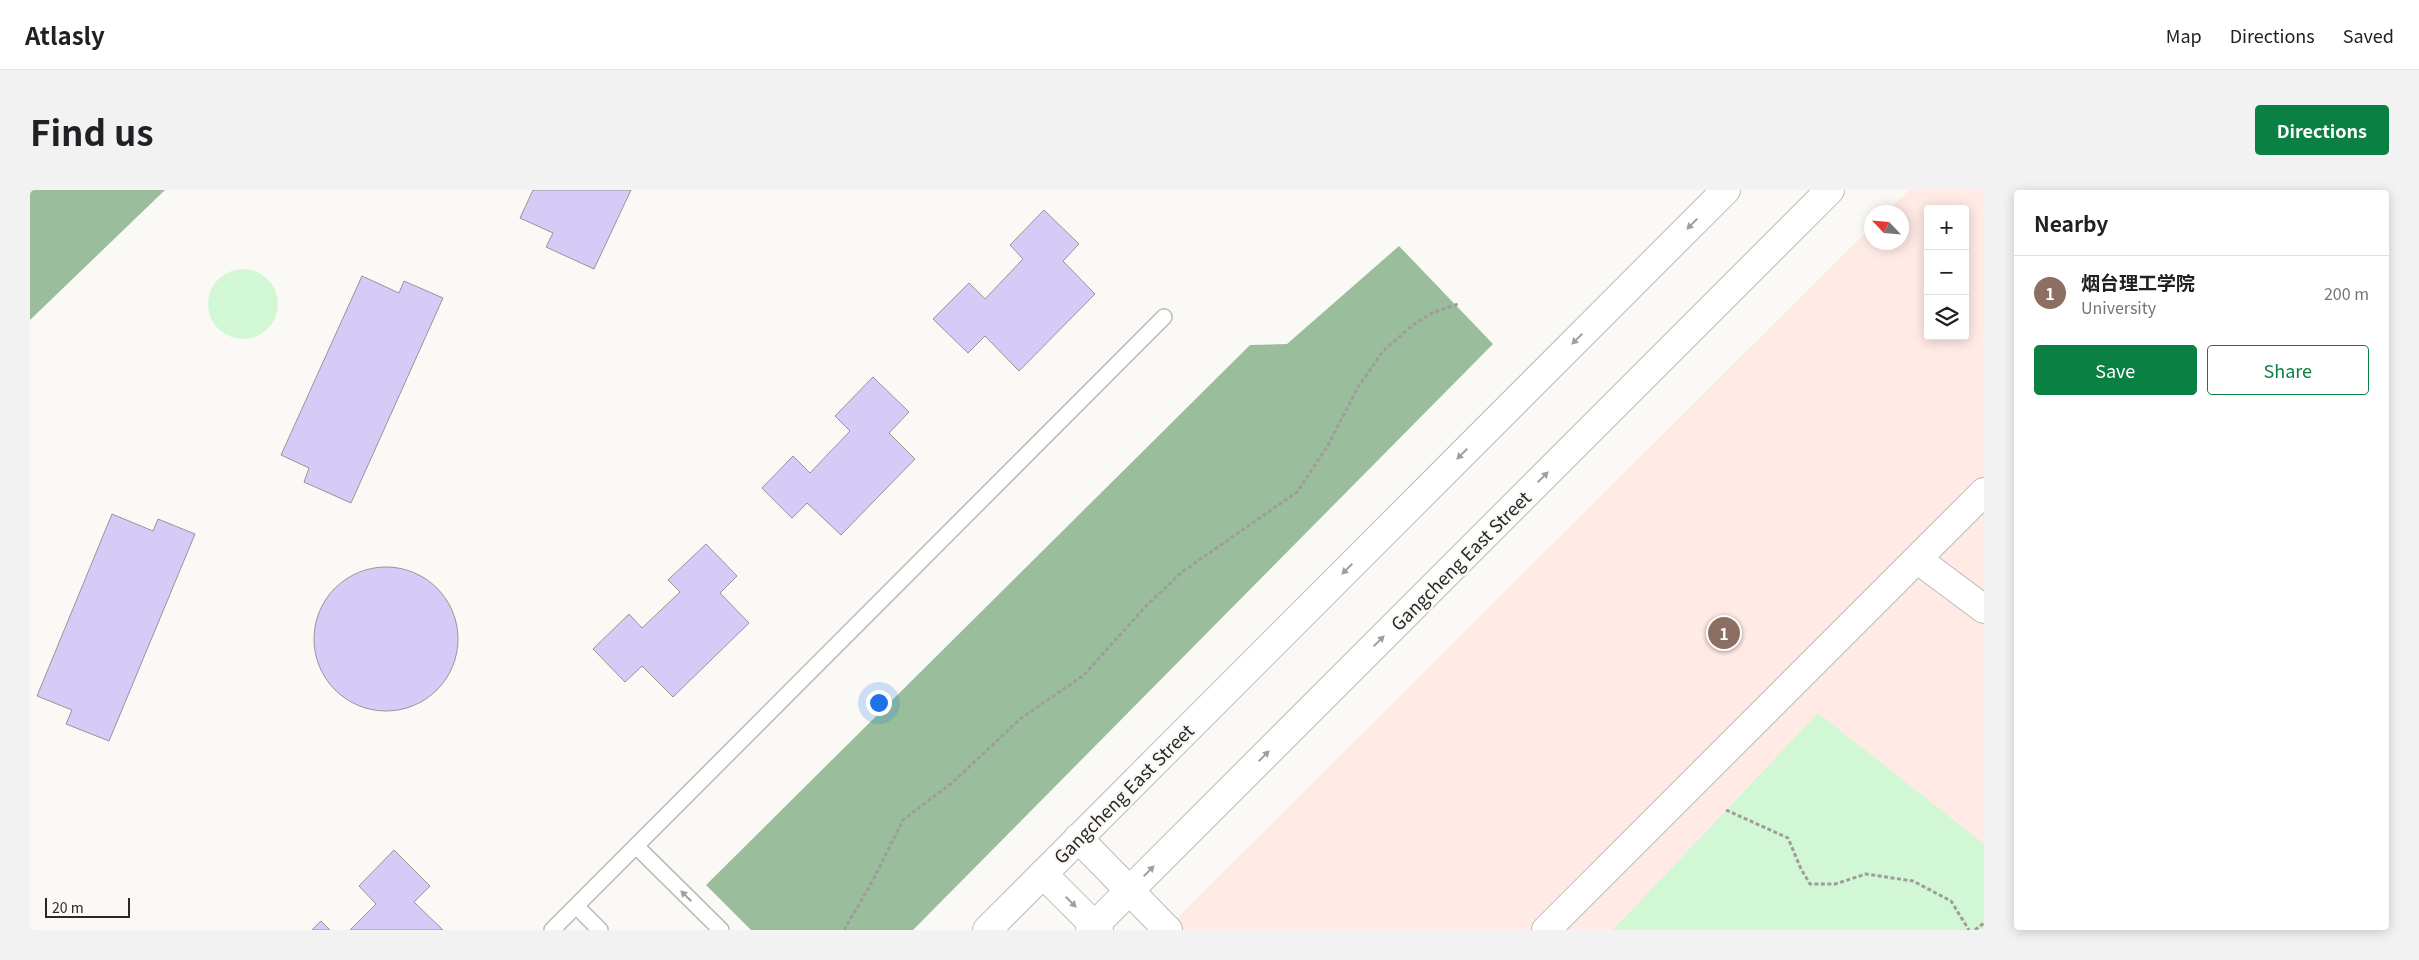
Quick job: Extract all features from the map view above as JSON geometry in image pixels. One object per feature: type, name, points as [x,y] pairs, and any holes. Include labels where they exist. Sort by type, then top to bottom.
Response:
[{"type":"main road","name":"Gangcheng East Street","points":[[987,930],[1726,190]]},
{"type":"main road","name":"Gangcheng East Street","points":[[1094,928],[1830,190]]},
{"type":"main road","points":[[1546,930],[1984,492]]},
{"type":"main road","points":[[1917,559],[1984,609]]},
{"type":"main road","points":[[1078,838],[1168,930]]},
{"type":"main road","points":[[1043,874],[1094,928]]},
{"type":"lane","points":[[552,930],[1164,317]]},
{"type":"lane","points":[[636,846],[721,930]]},
{"type":"lane","points":[[576,906],[600,930]]},
{"type":"path","points":[[844,930],[872,882],[903,820],[952,782],[1020,719],[1084,675],[1145,607],[1182,572],[1297,492],[1327,447],[1358,387],[1383,351],[1432,313],[1458,304]]},
{"type":"path","points":[[1726,810],[1788,838],[1800,869],[1810,884],[1835,884],[1866,874],[1913,881],[1951,901],[1969,930]]},
{"type":"path","points":[[1975,930],[1984,924]]},
{"type":"shaded area","points":[[1909,190],[1984,190],[1984,930],[1165,930],[1864,234],[1864,250],[1909,250],[1909,205],[1893,205]]},
{"type":"green space","points":[[30,190],[165,190],[30,320]]},
{"type":"green space","points":[[1399,246],[1493,344],[913,930],[751,930],[706,885],[1250,345],[1287,344]]},
{"type":"green space","points":[[250,269],[263,275],[272,284],[276,290],[278,304],[276,318],[268,329],[257,337],[236,339],[229,337],[218,329],[210,318],[208,297],[210,290],[218,279],[229,271]]},
{"type":"green space","points":[[1818,713],[1984,844],[1984,930],[1613,930]]},
{"type":"building","points":[[533,190],[631,190],[594,269],[546,247],[553,233],[520,218]]},
{"type":"building","points":[[1044,210],[1079,244],[1063,261],[1095,294],[1019,371],[985,336],[968,353],[933,319],[969,283],[985,299],[1023,259],[1010,245]]},
{"type":"building","points":[[362,276],[399,293],[404,281],[443,298],[351,503],[304,482],[309,468],[281,455]]},
{"type":"building","points":[[873,377],[909,412],[889,433],[915,459],[841,535],[807,503],[792,518],[762,488],[793,456],[810,473],[850,431],[835,416]]},
{"type":"building","points":[[112,514],[153,531],[158,519],[195,534],[109,741],[66,724],[72,710],[37,696]]},
{"type":"building","points":[[706,544],[737,576],[720,593],[749,623],[673,697],[642,666],[625,682],[593,649],[629,614],[642,628],[680,592],[668,580]]},
{"type":"building","points":[[386,567],[413,573],[426,579],[437,588],[446,599],[452,612],[458,639],[452,666],[446,679],[437,690],[426,699],[413,705],[386,711],[359,705],[346,699],[335,690],[326,679],[320,666],[314,639],[320,612],[326,599],[335,588],[346,579],[359,573]]},
{"type":"building","points":[[394,850],[430,886],[414,902],[443,930],[350,930],[376,904],[359,886]]},
{"type":"building","points":[[321,921],[330,930],[312,930]]},
{"type":"place","name":"烟台理工学院","points":[[1724,633]]}]
